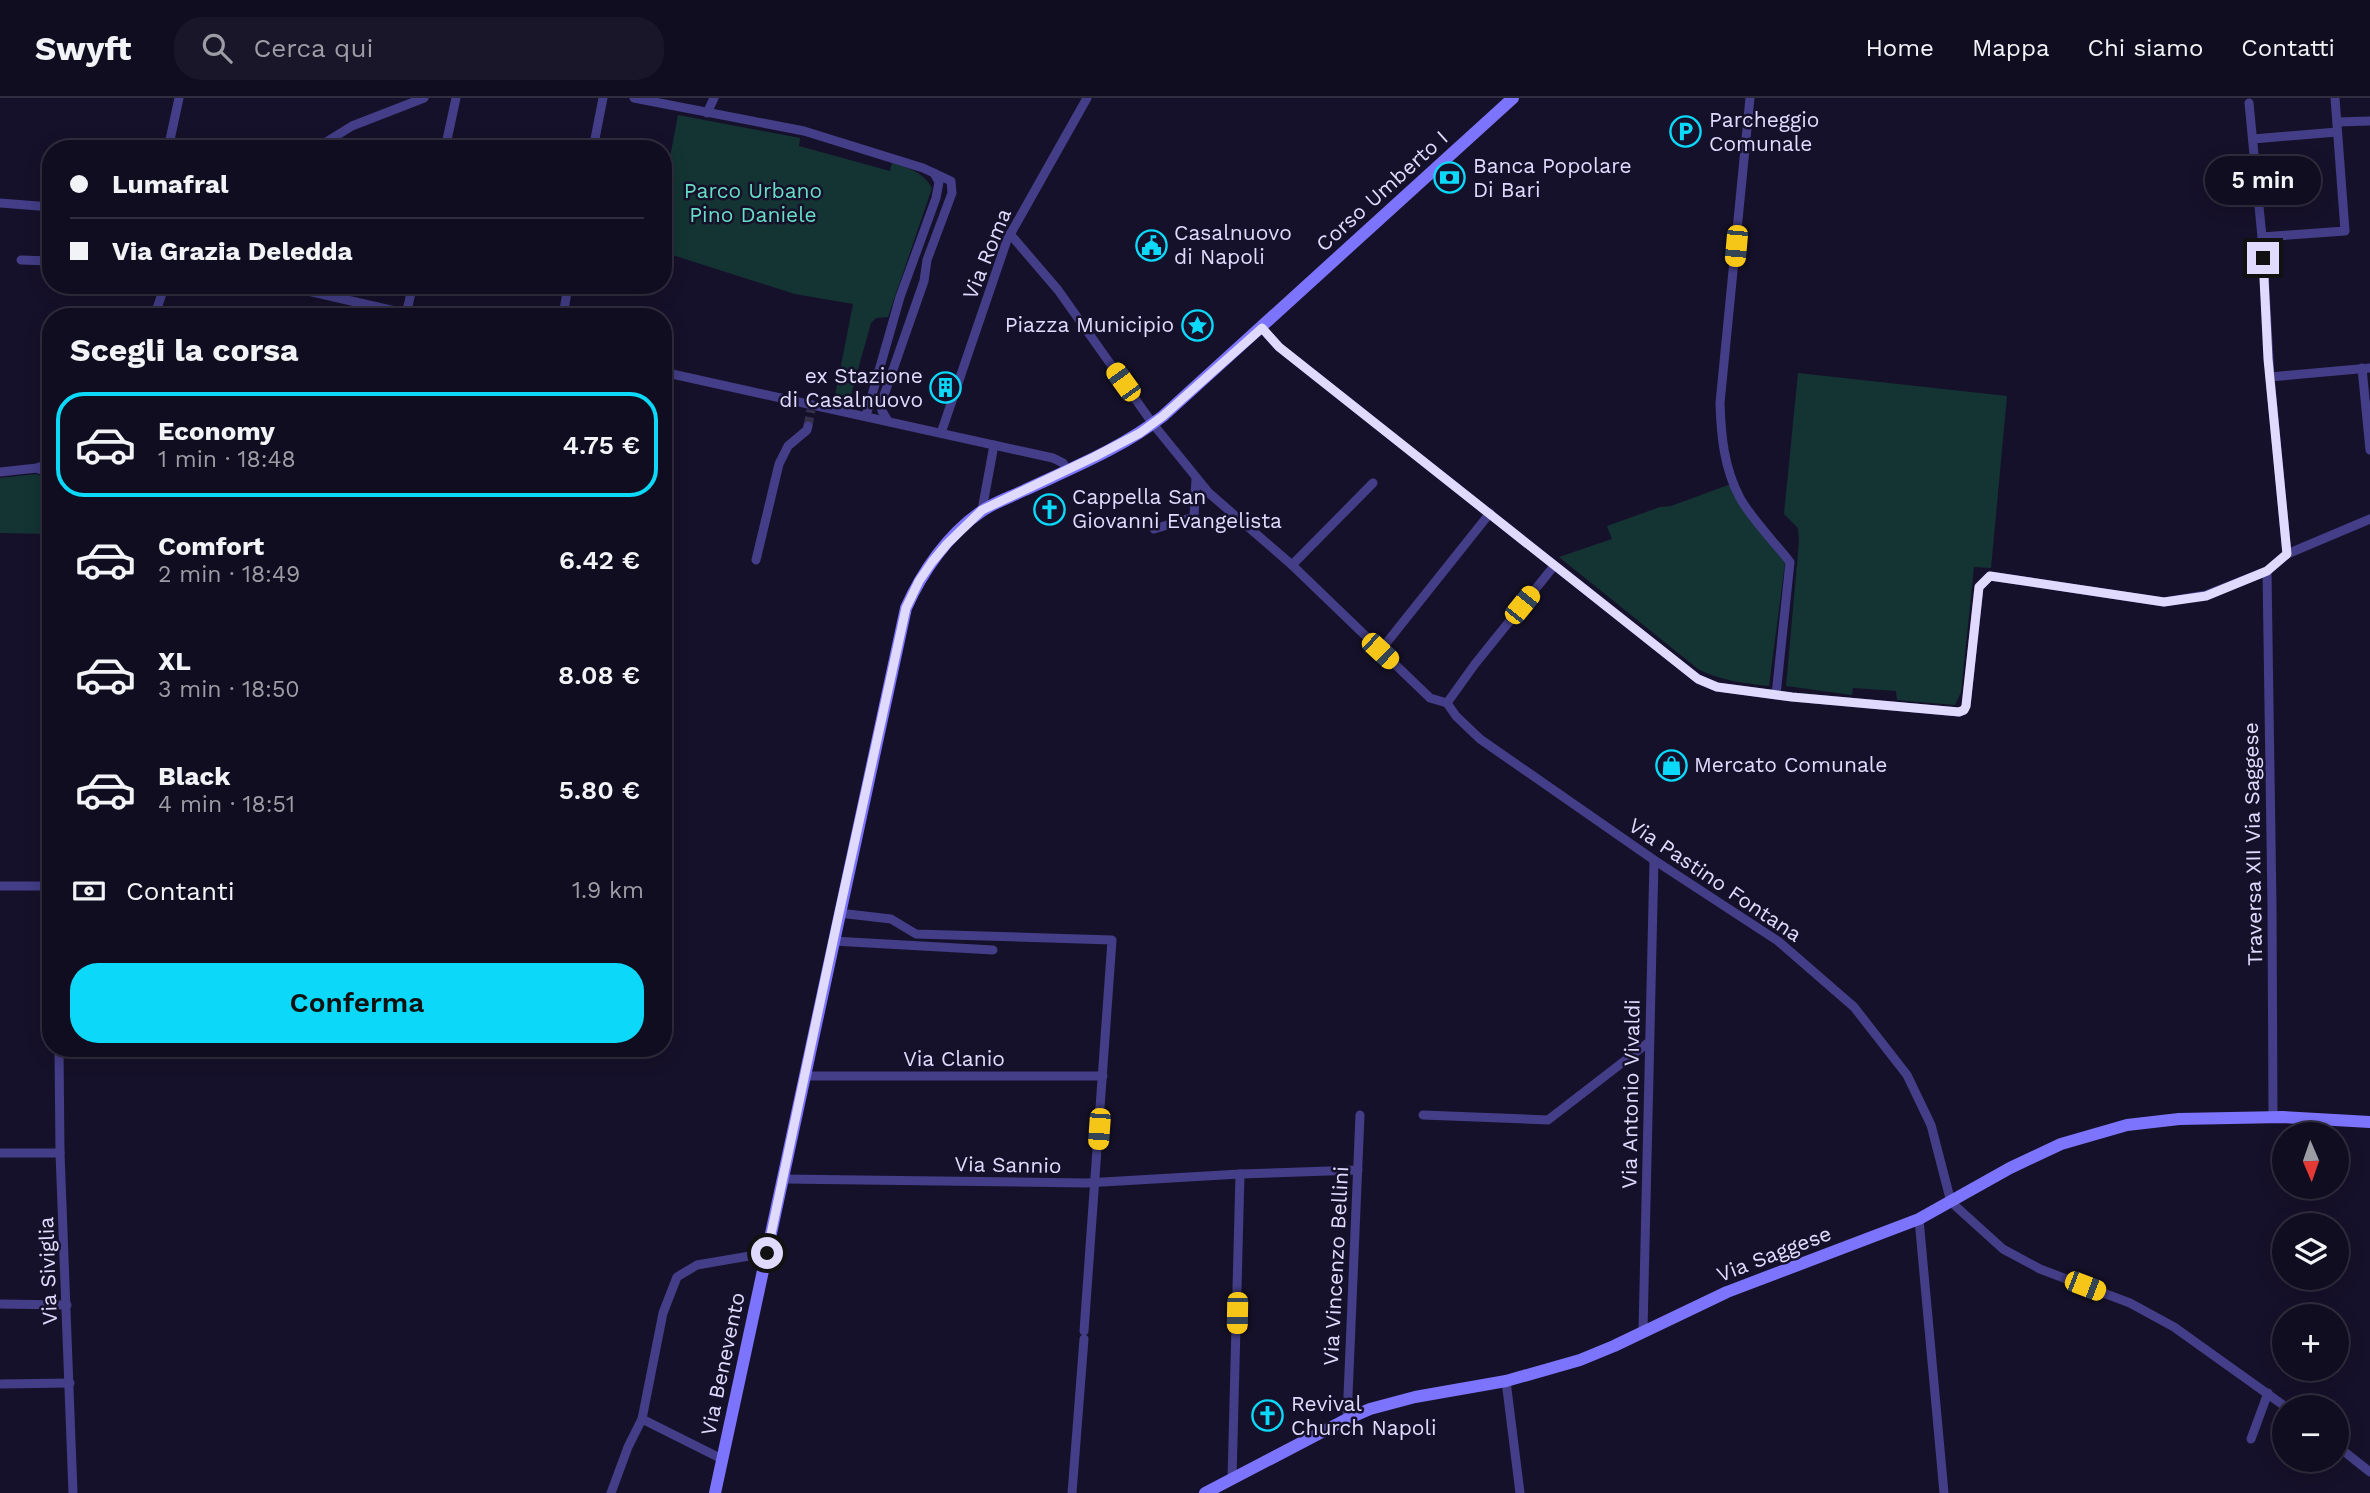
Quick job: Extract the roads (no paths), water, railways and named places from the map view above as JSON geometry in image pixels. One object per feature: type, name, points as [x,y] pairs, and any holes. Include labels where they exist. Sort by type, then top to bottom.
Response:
[{"type":"main road","name":"Corso Umberto I","points":[[1153,424],[1513,98]]},
{"type":"main road","name":"Via Benevento","points":[[715,1493],[906,608],[932,562],[982,510],[1105,451],[1153,424]]},
{"type":"main road","name":"Via Saggese","points":[[1205,1493],[1370,1409],[1415,1397],[1506,1381],[1580,1360],[1727,1292],[1919,1219],[2010,1168],[2061,1144],[2127,1125],[2179,1119],[2273,1117],[2370,1122]]},
{"type":"street","points":[[171,140],[179,98]]},
{"type":"street","points":[[329,140],[352,126],[424,98]]},
{"type":"street","points":[[446,140],[456,98]]},
{"type":"street","points":[[595,140],[603,98]]},
{"type":"street","points":[[634,98],[804,131],[923,168],[951,181],[952,193],[927,260],[924,281],[882,401],[888,421]]},
{"type":"street","points":[[706,113],[714,98]]},
{"type":"street","name":"Via Roma","points":[[941,433],[1010,234],[1087,98]]},
{"type":"street","points":[[1750,98],[1720,403],[1721,441],[1741,500],[1790,562],[1776,695]]},
{"type":"street","points":[[2262,237],[2346,231],[2335,98]]},
{"type":"street","points":[[2249,103],[2287,554]]},
{"type":"street","points":[[2253,139],[2370,121]]},
{"type":"street","points":[[866,416],[900,297],[936,198],[939,182],[934,173]]},
{"type":"street","points":[[0,203],[42,206]]},
{"type":"street","name":"Via Pastino Fontana","points":[[1010,234],[1058,290],[1153,424],[1209,493],[1292,565],[1430,698],[1447,703],[1456,716],[1480,739],[1654,860],[1778,941],[1854,1007],[1907,1076],[1931,1125],[1951,1202]]},
{"type":"street","points":[[21,260],[42,261]]},
{"type":"street","points":[[320,294],[380,308]]},
{"type":"street","points":[[1262,328],[1279,347],[1554,566],[1698,679],[1717,687],[1959,712],[1964,710],[1979,587],[1990,576],[2164,602],[2206,596],[2267,571],[2287,554],[2370,519]]},
{"type":"street","points":[[2270,377],[2366,368],[2370,450]]},
{"type":"street","points":[[672,374],[812,408],[866,416],[1053,458],[1063,463],[1067,470]]},
{"type":"street","points":[[756,560],[779,464],[788,446],[807,430],[808,426]]},
{"type":"street","points":[[982,510],[994,445]]},
{"type":"street","points":[[0,472],[42,466]]},
{"type":"street","points":[[37,468],[42,470]]},
{"type":"street","points":[[1154,529],[1194,517],[1196,478]]},
{"type":"street","points":[[1292,565],[1373,483]]},
{"type":"street","points":[[1380,651],[1490,513]]},
{"type":"street","points":[[1447,703],[1554,566]]},
{"type":"street","name":"Traversa XII Via Saggese","points":[[2267,571],[2273,1117]]},
{"type":"street","name":"Via Antonio Vivaldi","points":[[1643,1330],[1654,860]]},
{"type":"street","points":[[0,886],[42,886]]},
{"type":"street","points":[[839,913],[891,919],[916,934],[1112,940],[1072,1493]]},
{"type":"street","points":[[833,941],[993,950]]},
{"type":"street","points":[[1423,1115],[1548,1120],[1649,1042]]},
{"type":"street","name":"Via Siviglia","points":[[59,1057],[60,1153],[73,1493]]},
{"type":"street","name":"Via Clanio","points":[[804,1076],[1103,1076]]},
{"type":"street","name":"Via Vincenzo Bellini","points":[[1347,1419],[1360,1115]]},
{"type":"street","points":[[0,1153],[60,1153]]},
{"type":"street","name":"Via Sannio","points":[[783,1179],[1096,1182],[1358,1170]]},
{"type":"street","points":[[1233,1479],[1240,1174]]},
{"type":"street","points":[[1951,1202],[2003,1249],[2040,1269],[2130,1303],[2174,1327],[2272,1396]]},
{"type":"street","points":[[1919,1219],[1944,1493]]},
{"type":"street","points":[[611,1493],[642,1419],[663,1313],[677,1277],[697,1265],[767,1253]]},
{"type":"street","points":[[0,1304],[67,1304]]},
{"type":"street","points":[[1506,1381],[1520,1493]]},
{"type":"street","points":[[0,1384],[70,1383]]},
{"type":"street","points":[[2251,1439],[2268,1393]]},
{"type":"street","points":[[642,1419],[722,1459]]},
{"type":"street","points":[[2349,1455],[2370,1472]]},
{"type":"tunnel","points":[[808,426],[811,410]]},
{"type":"place","name":"Parcheggio Comunale","points":[[1686,132]]},
{"type":"place","name":"Banca Popolare Di Bari","points":[[1450,178]]},
{"type":"place","name":"Casalnuovo di Napoli","points":[[1151,245]]},
{"type":"place","name":"Piazza Municipio","points":[[1197,325]]},
{"type":"place","name":"ex Stazione di Casalnuovo","points":[[946,388]]},
{"type":"place","name":"Cappella San Giovanni Evangelista","points":[[1049,509]]},
{"type":"place","name":"Mercato Comunale","points":[[1671,765]]},
{"type":"place","name":"Revival Church Napoli","points":[[1268,1416]]},
{"type":"park label","name":"Parco Urbano Pino Daniele","points":[[753,203]]}]
